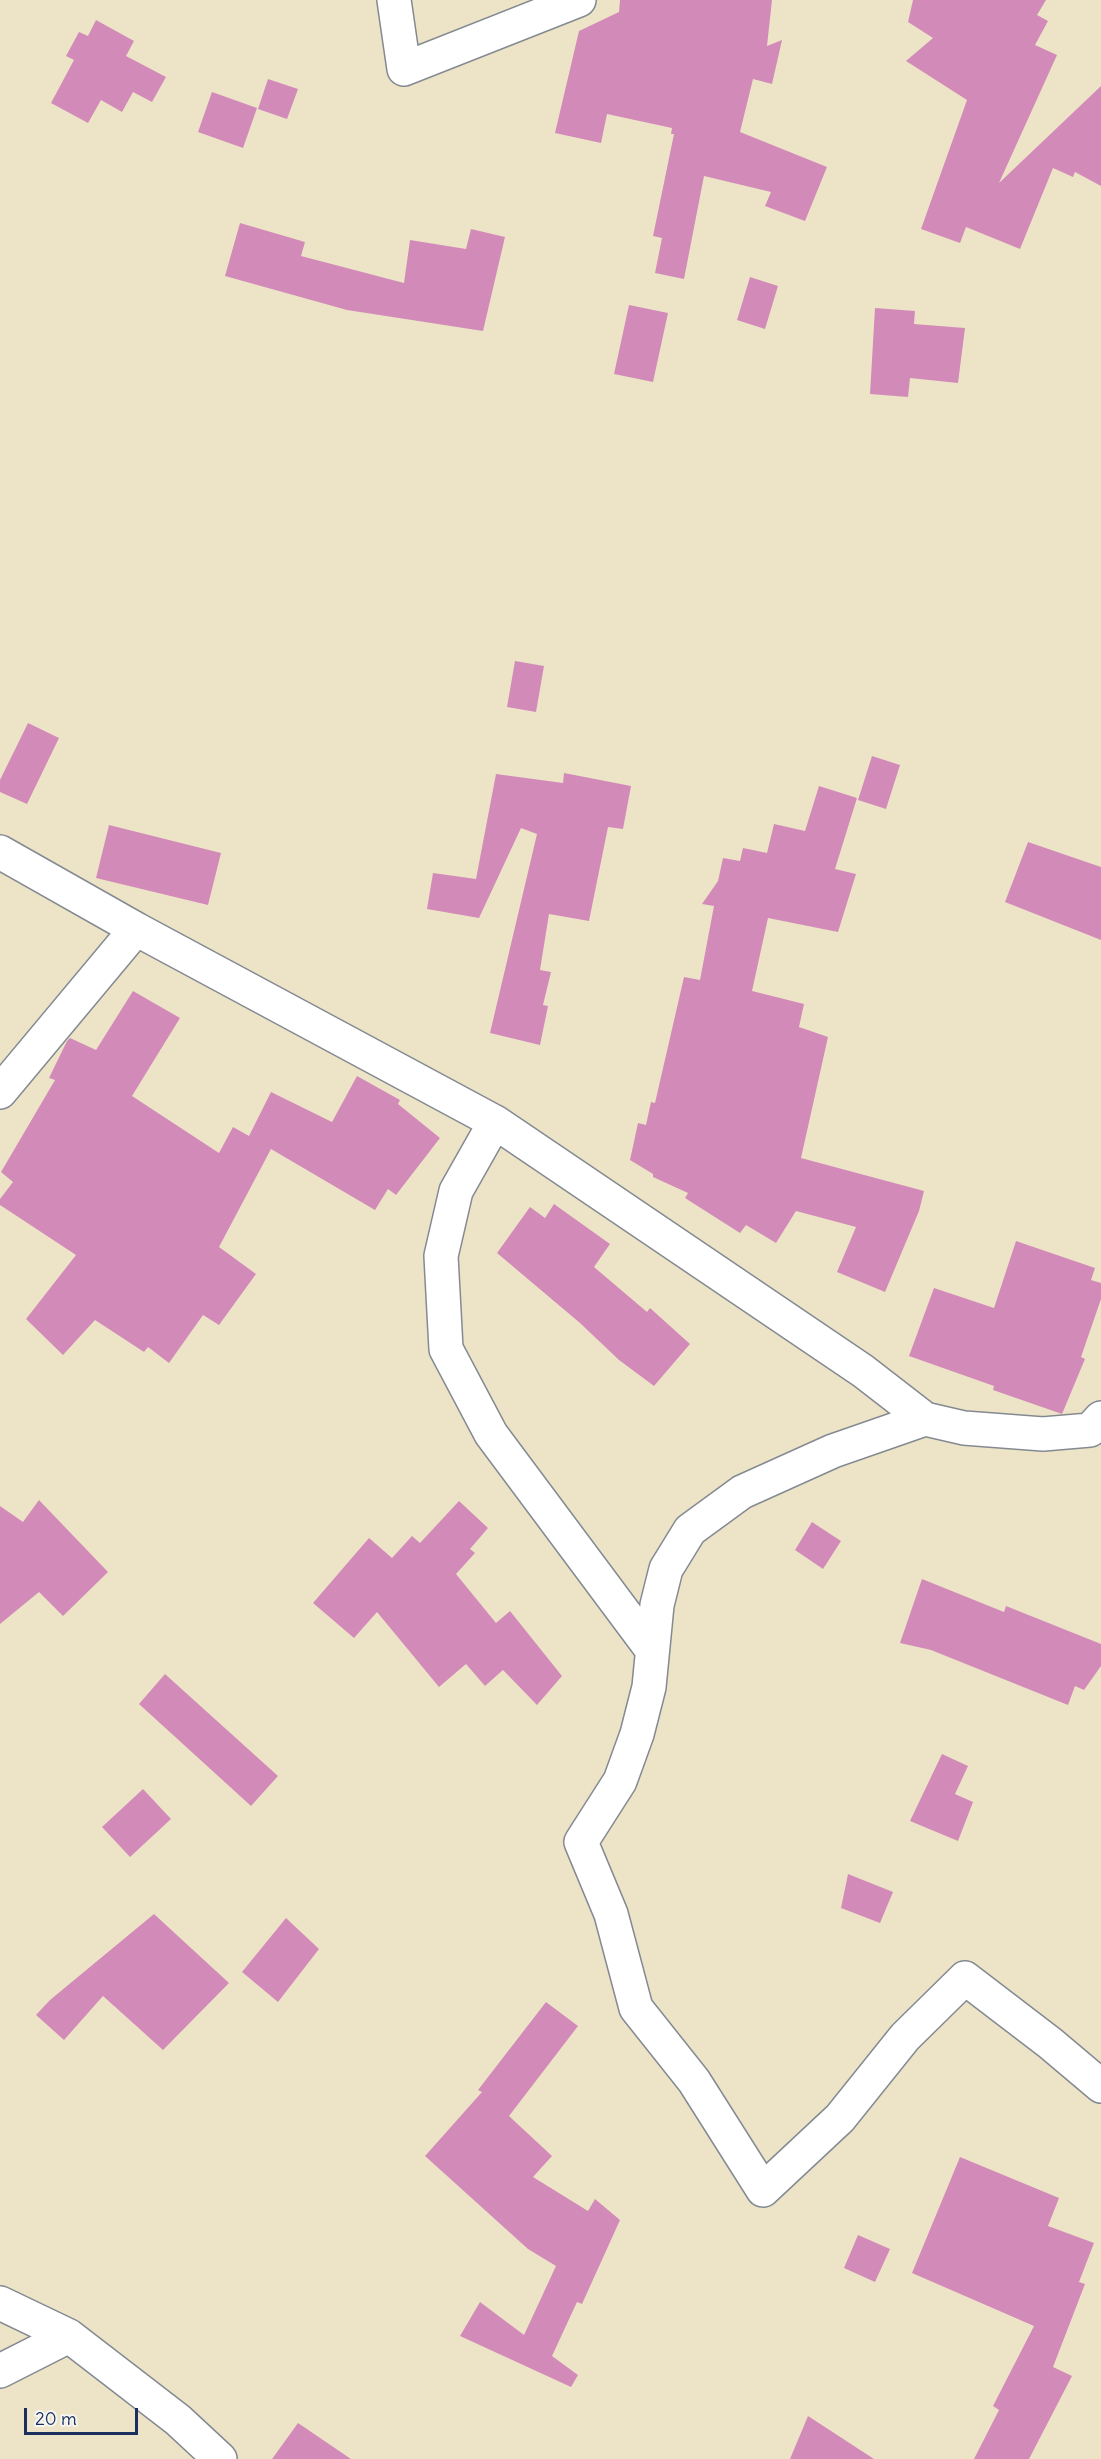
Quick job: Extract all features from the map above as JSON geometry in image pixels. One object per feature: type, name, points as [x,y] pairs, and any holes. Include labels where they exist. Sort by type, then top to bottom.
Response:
[{"type":"street","points":[[394,0],[404,69],[579,0]]},
{"type":"street","points":[[0,852],[136,929],[495,1122],[863,1371],[925,1419],[964,1428],[1042,1434],[1090,1430],[1101,1418]]},
{"type":"street","points":[[0,1092],[136,929]]},
{"type":"street","points":[[495,1122],[456,1191],[441,1256],[446,1349],[491,1434],[652,1650]]},
{"type":"street","points":[[925,1419],[833,1451],[742,1492],[690,1530],[666,1569],[657,1605],[649,1687],[637,1734],[620,1781],[581,1842],[611,1914],[636,2008],[694,2081],[763,2190],[840,2118],[905,2037],[965,1978],[1050,2043],[1101,2086]]},
{"type":"street","points":[[0,2303],[69,2336],[178,2420],[220,2459]]},
{"type":"street","points":[[0,2371],[69,2336]]},
{"type":"building","points":[[620,0],[772,0],[767,46],[782,40],[772,84],[753,79],[740,132],[827,167],[805,221],[765,206],[771,192],[704,176],[684,279],[655,273],[662,238],[653,236],[674,134],[671,134],[672,128],[607,114],[601,143],[555,133],[579,31],[619,12]]},
{"type":"building","points":[[913,0],[1046,0],[1037,15],[1048,21],[1035,45],[1057,55],[999,183],[1101,86],[1101,186],[1075,172],[1073,177],[1053,168],[1020,249],[966,227],[960,243],[921,229],[967,100],[906,61],[933,38],[908,22]]},
{"type":"building","points":[[96,20],[134,41],[126,56],[166,77],[152,102],[133,92],[122,112],[101,100],[88,123],[51,103],[74,60],[66,56],[79,32],[88,36]]},
{"type":"building","points":[[268,79],[298,89],[287,119],[258,109]]},
{"type":"building","points":[[212,92],[257,108],[243,148],[198,132]]},
{"type":"building","points":[[240,223],[305,242],[301,256],[404,283],[410,240],[466,249],[471,229],[505,237],[483,331],[347,310],[225,276]]},
{"type":"building","points":[[750,277],[778,286],[765,329],[737,320]]},
{"type":"building","points":[[629,305],[668,313],[653,382],[614,374]]},
{"type":"building","points":[[875,308],[915,311],[914,324],[965,328],[958,383],[910,378],[908,397],[870,394]]},
{"type":"building","points":[[515,661],[544,666],[536,712],[507,707]]},
{"type":"building","points":[[28,723],[59,738],[27,804],[0,792],[0,780]]},
{"type":"building","points":[[872,756],[900,765],[886,809],[858,800]]},
{"type":"building","points":[[564,773],[631,786],[623,829],[608,827],[589,921],[549,914],[540,970],[551,972],[543,1005],[548,1006],[540,1045],[490,1033],[537,834],[521,828],[479,918],[427,909],[433,873],[476,879],[496,774],[563,783]]},
{"type":"building","points":[[819,786],[857,798],[835,869],[856,874],[838,932],[768,918],[752,991],[804,1004],[799,1027],[828,1037],[801,1158],[924,1191],[919,1211],[885,1292],[837,1272],[856,1227],[796,1211],[776,1243],[746,1225],[740,1233],[685,1198],[688,1193],[653,1177],[653,1174],[630,1160],[638,1123],[646,1125],[651,1102],[655,1103],[684,977],[700,980],[714,906],[702,904],[718,881],[723,858],[740,861],[743,848],[767,853],[774,824],[805,831]]},
{"type":"building","points":[[109,825],[221,853],[208,905],[96,878]]},
{"type":"building","points":[[1028,842],[1101,867],[1101,940],[1005,902]]},
{"type":"building","points":[[133,991],[180,1018],[132,1096],[219,1153],[233,1127],[249,1136],[271,1092],[332,1122],[357,1076],[400,1100],[398,1104],[440,1138],[396,1195],[388,1189],[375,1210],[271,1149],[219,1247],[256,1274],[219,1325],[203,1315],[169,1363],[148,1347],[144,1352],[95,1320],[63,1355],[26,1319],[76,1255],[0,1205],[0,1199],[13,1182],[1,1172],[55,1080],[49,1078],[67,1041],[70,1038],[96,1050]]},
{"type":"building","points":[[554,1204],[610,1244],[594,1267],[647,1312],[650,1308],[690,1344],[654,1386],[619,1360],[580,1323],[497,1253],[530,1207],[545,1218]]},
{"type":"building","points":[[1016,1241],[1095,1268],[1091,1280],[1101,1283],[1101,1299],[1081,1357],[1085,1359],[1062,1414],[993,1390],[994,1386],[909,1356],[934,1288],[994,1308]]},
{"type":"building","points":[[39,1500],[108,1572],[63,1616],[39,1592],[0,1624],[0,1506],[23,1522]]},
{"type":"building","points":[[459,1501],[488,1528],[470,1549],[475,1553],[456,1574],[496,1623],[510,1611],[562,1676],[537,1705],[503,1670],[485,1686],[466,1664],[439,1687],[377,1612],[354,1638],[313,1603],[369,1538],[392,1558],[412,1536],[420,1543]]},
{"type":"building","points":[[812,1522],[841,1541],[823,1569],[795,1550]]},
{"type":"building","points":[[922,1579],[1004,1612],[1006,1606],[1101,1644],[1101,1666],[1084,1690],[1075,1686],[1068,1705],[931,1650],[900,1643]]},
{"type":"building","points":[[165,1674],[278,1776],[251,1806],[139,1704]]},
{"type":"building","points":[[942,1754],[968,1766],[955,1794],[973,1802],[958,1841],[910,1821]]},
{"type":"building","points":[[143,1789],[171,1819],[130,1857],[102,1827]]},
{"type":"building","points":[[848,1874],[893,1892],[880,1923],[841,1908]]},
{"type":"building","points":[[154,1914],[229,1983],[163,2050],[103,1996],[64,2040],[36,2015],[50,2000]]},
{"type":"building","points":[[286,1918],[319,1949],[278,2002],[242,1972]]},
{"type":"building","points":[[546,2002],[578,2026],[509,2116],[552,2156],[533,2177],[588,2211],[595,2199],[620,2220],[582,2304],[577,2302],[552,2356],[578,2375],[571,2387],[460,2336],[480,2302],[524,2335],[556,2266],[528,2249],[425,2156],[482,2092],[478,2090]]},
{"type":"building","points":[[960,2157],[1059,2198],[1048,2226],[1094,2243],[1079,2282],[1085,2284],[1053,2367],[1072,2376],[1029,2459],[974,2459],[999,2410],[993,2406],[1034,2326],[912,2273]]},
{"type":"building","points":[[858,2235],[890,2249],[875,2282],[844,2268]]},
{"type":"building","points":[[808,2416],[874,2459],[790,2459]]},
{"type":"building","points":[[298,2423],[351,2459],[272,2459]]}]
